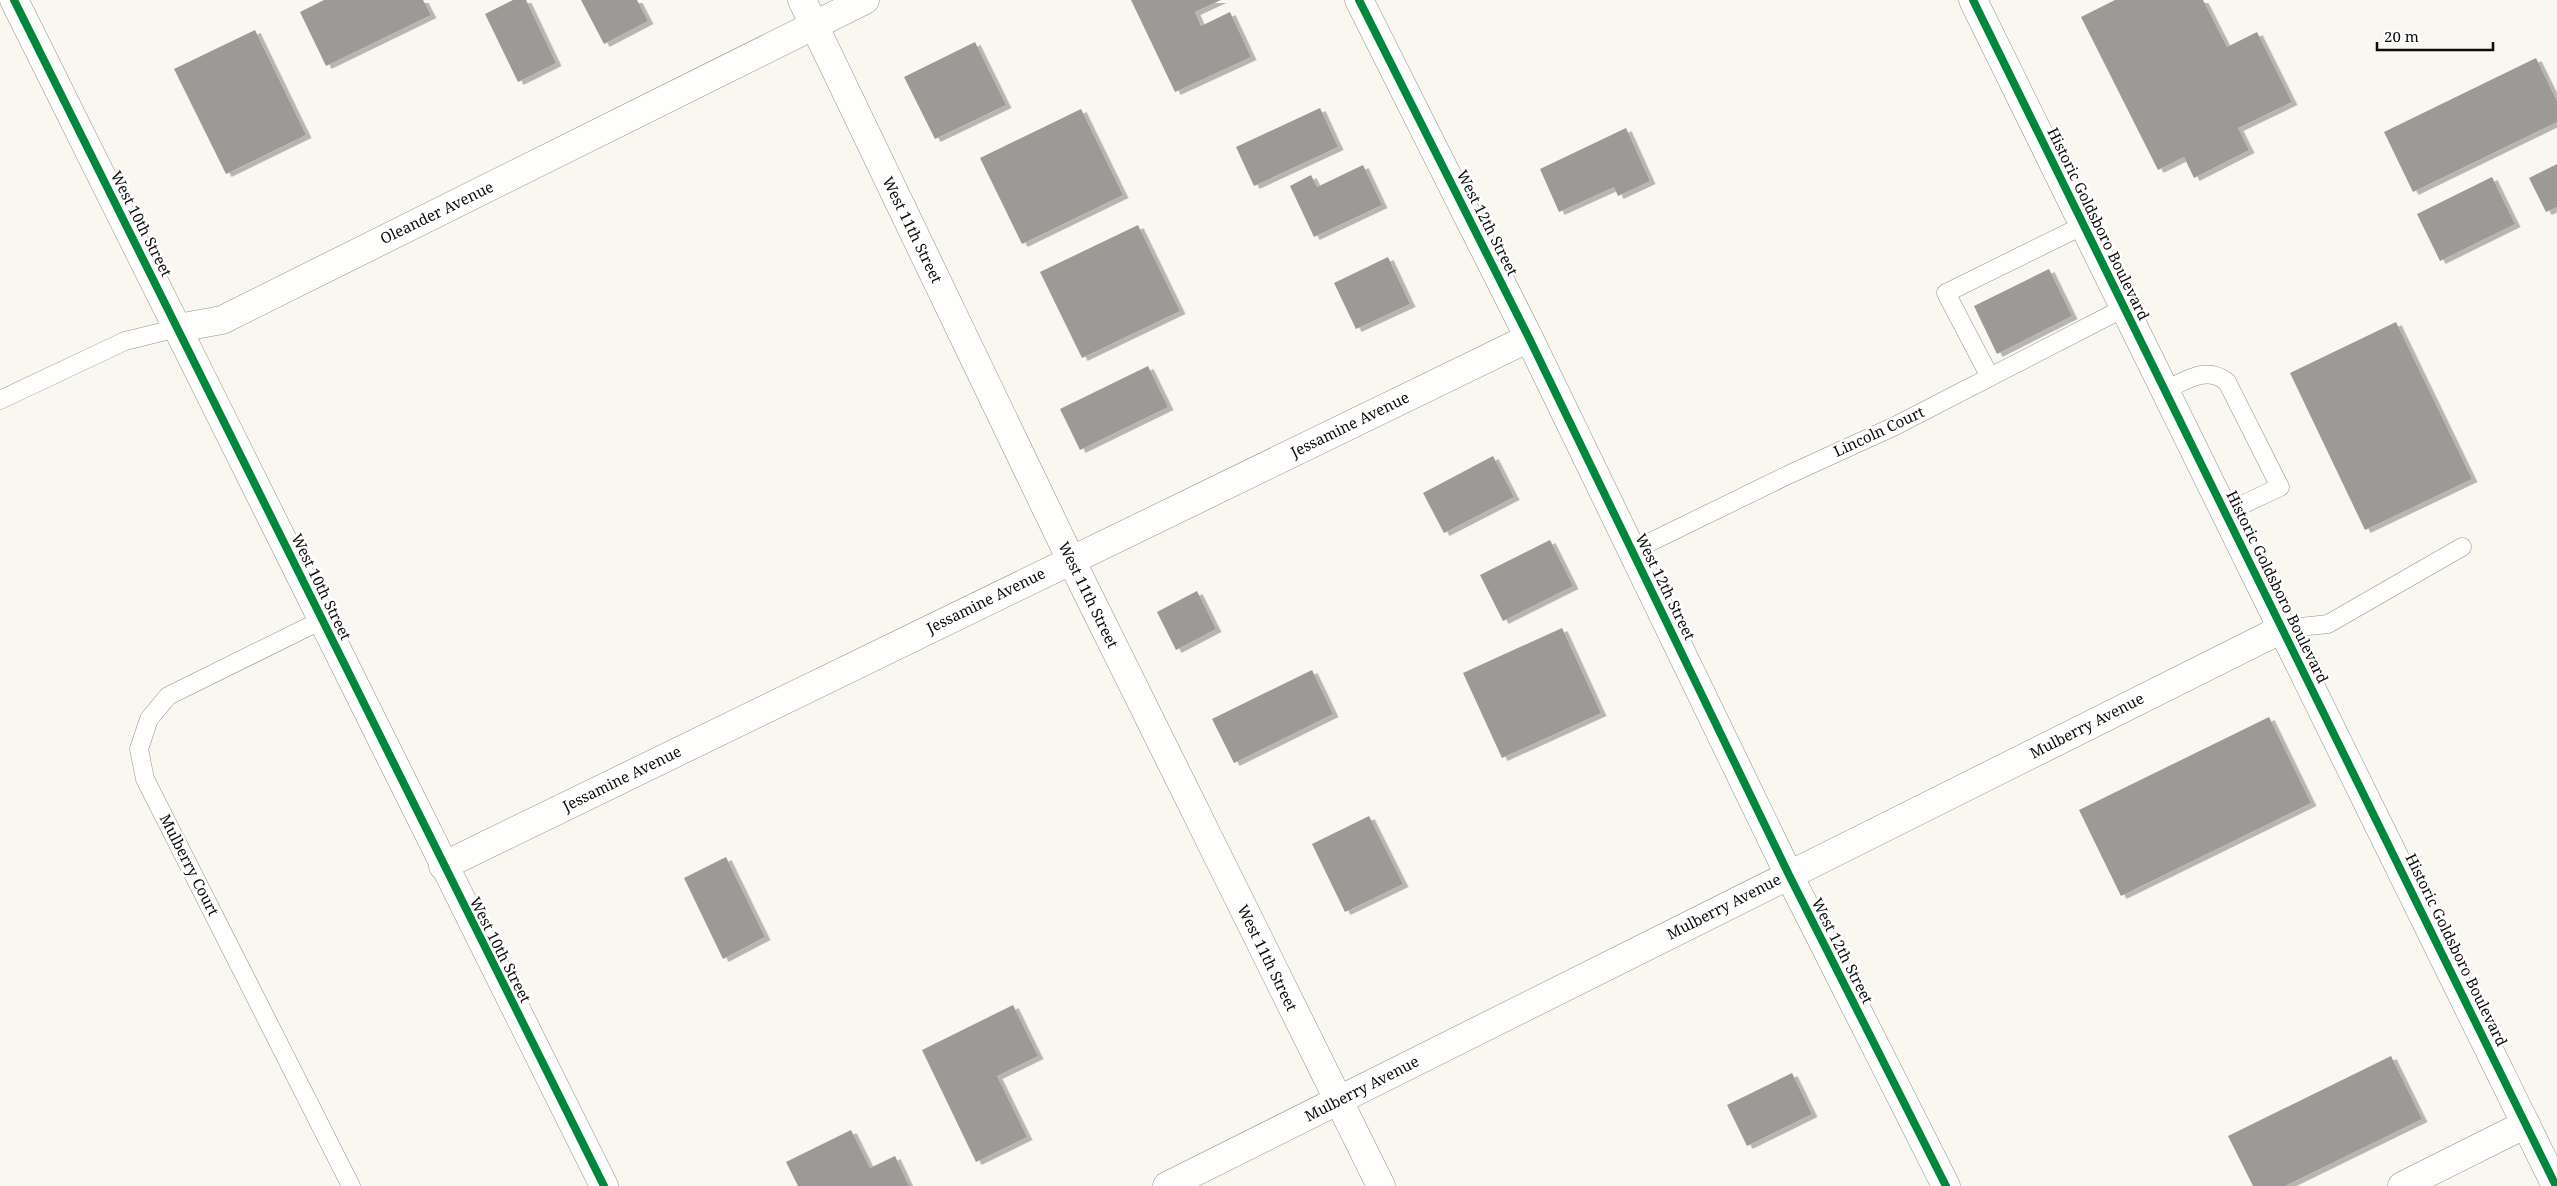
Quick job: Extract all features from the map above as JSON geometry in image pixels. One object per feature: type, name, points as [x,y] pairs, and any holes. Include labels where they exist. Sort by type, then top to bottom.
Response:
[{"type":"street","name":"West 10th Street","points":[[14,0],[443,866],[604,1186]]},
{"type":"street","name":"West 11th Street","points":[[802,0],[1071,560],[1381,1186]]},
{"type":"street","name":"Oleander Avenue","points":[[178,328],[222,320],[865,0]]},
{"type":"street","name":"West 12th Street","points":[[1359,0],[1529,338],[1788,875],[1946,1186]]},
{"type":"street","name":"Historic Goldsboro Boulevard","points":[[1976,1],[2124,308],[2556,1186]]},
{"type":"street","name":"Jessamine Avenue","points":[[443,866],[1529,338]]},
{"type":"street","name":"Mulberry Avenue","points":[[1166,1186],[1338,1102],[2282,629]]},
{"type":"street","points":[[2402,1186],[2526,1124]]},
{"type":"lane","points":[[1990,377],[1946,293],[2084,225]]},
{"type":"lane","name":"Lincoln Court","points":[[1632,551],[1790,474],[1895,426],[2124,308]]},
{"type":"lane","name":"Oleander Avenue","points":[[0,400],[126,341],[178,328]]},
{"type":"lane","points":[[2165,390],[2204,373],[2220,376],[2231,388],[2267,459],[2280,487],[2225,513]]},
{"type":"lane","points":[[2282,629],[2328,624],[2462,547]]},
{"type":"lane","name":"Mulberry Court","points":[[322,620],[168,696],[149,719],[139,749],[145,779],[351,1186]]},
{"type":"building","points":[[324,0],[423,0],[431,15],[326,66],[300,12]]},
{"type":"building","points":[[513,0],[526,0],[556,63],[518,82],[485,14]]},
{"type":"building","points":[[581,0],[637,0],[648,21],[604,44]]},
{"type":"building","points":[[1131,0],[1221,0],[1195,12],[1201,26],[1230,12],[1251,57],[1175,92]]},
{"type":"building","points":[[2115,0],[2203,0],[2227,47],[2257,32],[2292,102],[2238,128],[2249,150],[2194,178],[2184,157],[2158,170],[2081,17]]},
{"type":"building","points":[[255,30],[306,135],[226,174],[174,69]]},
{"type":"building","points":[[975,42],[1006,105],[935,139],[904,77]]},
{"type":"building","points":[[2536,58],[2557,101],[2557,122],[2413,192],[2384,132]]},
{"type":"building","points":[[1320,108],[1338,147],[1254,186],[1236,147]]},
{"type":"building","points":[[1081,109],[1123,195],[1022,244],[980,158]]},
{"type":"building","points":[[1626,128],[1650,181],[1618,196],[1614,187],[1559,212],[1540,169]]},
{"type":"building","points":[[2557,164],[2557,207],[2546,212],[2529,178]]},
{"type":"building","points":[[1363,165],[1382,205],[1314,237],[1290,186],[1311,175],[1317,187]]},
{"type":"building","points":[[2492,177],[2515,224],[2440,261],[2417,214]]},
{"type":"building","points":[[1138,225],[1180,311],[1082,358],[1040,272]]},
{"type":"building","points":[[1388,257],[1410,304],[1356,329],[1334,283]]},
{"type":"building","points":[[2049,269],[2072,316],[1997,354],[1974,306]]},
{"type":"building","points":[[2396,322],[2472,479],[2365,530],[2290,373]]},
{"type":"building","points":[[1148,366],[1168,407],[1080,450],[1060,409]]},
{"type":"building","points":[[1493,456],[1514,497],[1444,533],[1423,493]]},
{"type":"building","points":[[1550,540],[1573,586],[1503,621],[1480,575]]},
{"type":"building","points":[[1197,591],[1216,629],[1176,650],[1157,612]]},
{"type":"building","points":[[1562,628],[1601,713],[1502,758],[1463,673]]},
{"type":"building","points":[[1312,670],[1333,714],[1234,763],[1212,719]]},
{"type":"building","points":[[2269,717],[2311,803],[2121,896],[2079,810]]},
{"type":"building","points":[[1369,816],[1403,884],[1345,912],[1312,844]]},
{"type":"building","points":[[726,857],[765,937],[723,959],[684,878]]},
{"type":"building","points":[[1013,1005],[1038,1056],[997,1076],[1027,1137],[976,1162],[922,1050]]},
{"type":"building","points":[[2391,1056],[2422,1119],[2285,1186],[2253,1186],[2228,1136]]},
{"type":"building","points":[[1792,1073],[1812,1114],[1747,1146],[1727,1105]]},
{"type":"building","points":[[851,1130],[870,1168],[895,1156],[909,1186],[798,1186],[786,1162]]},
{"type":"cycle path","points":[[14,0],[604,1186]]},
{"type":"cycle path","points":[[1359,0],[1529,338],[1789,875],[1946,1186]]},
{"type":"cycle path","points":[[1973,0],[2556,1186]]}]
